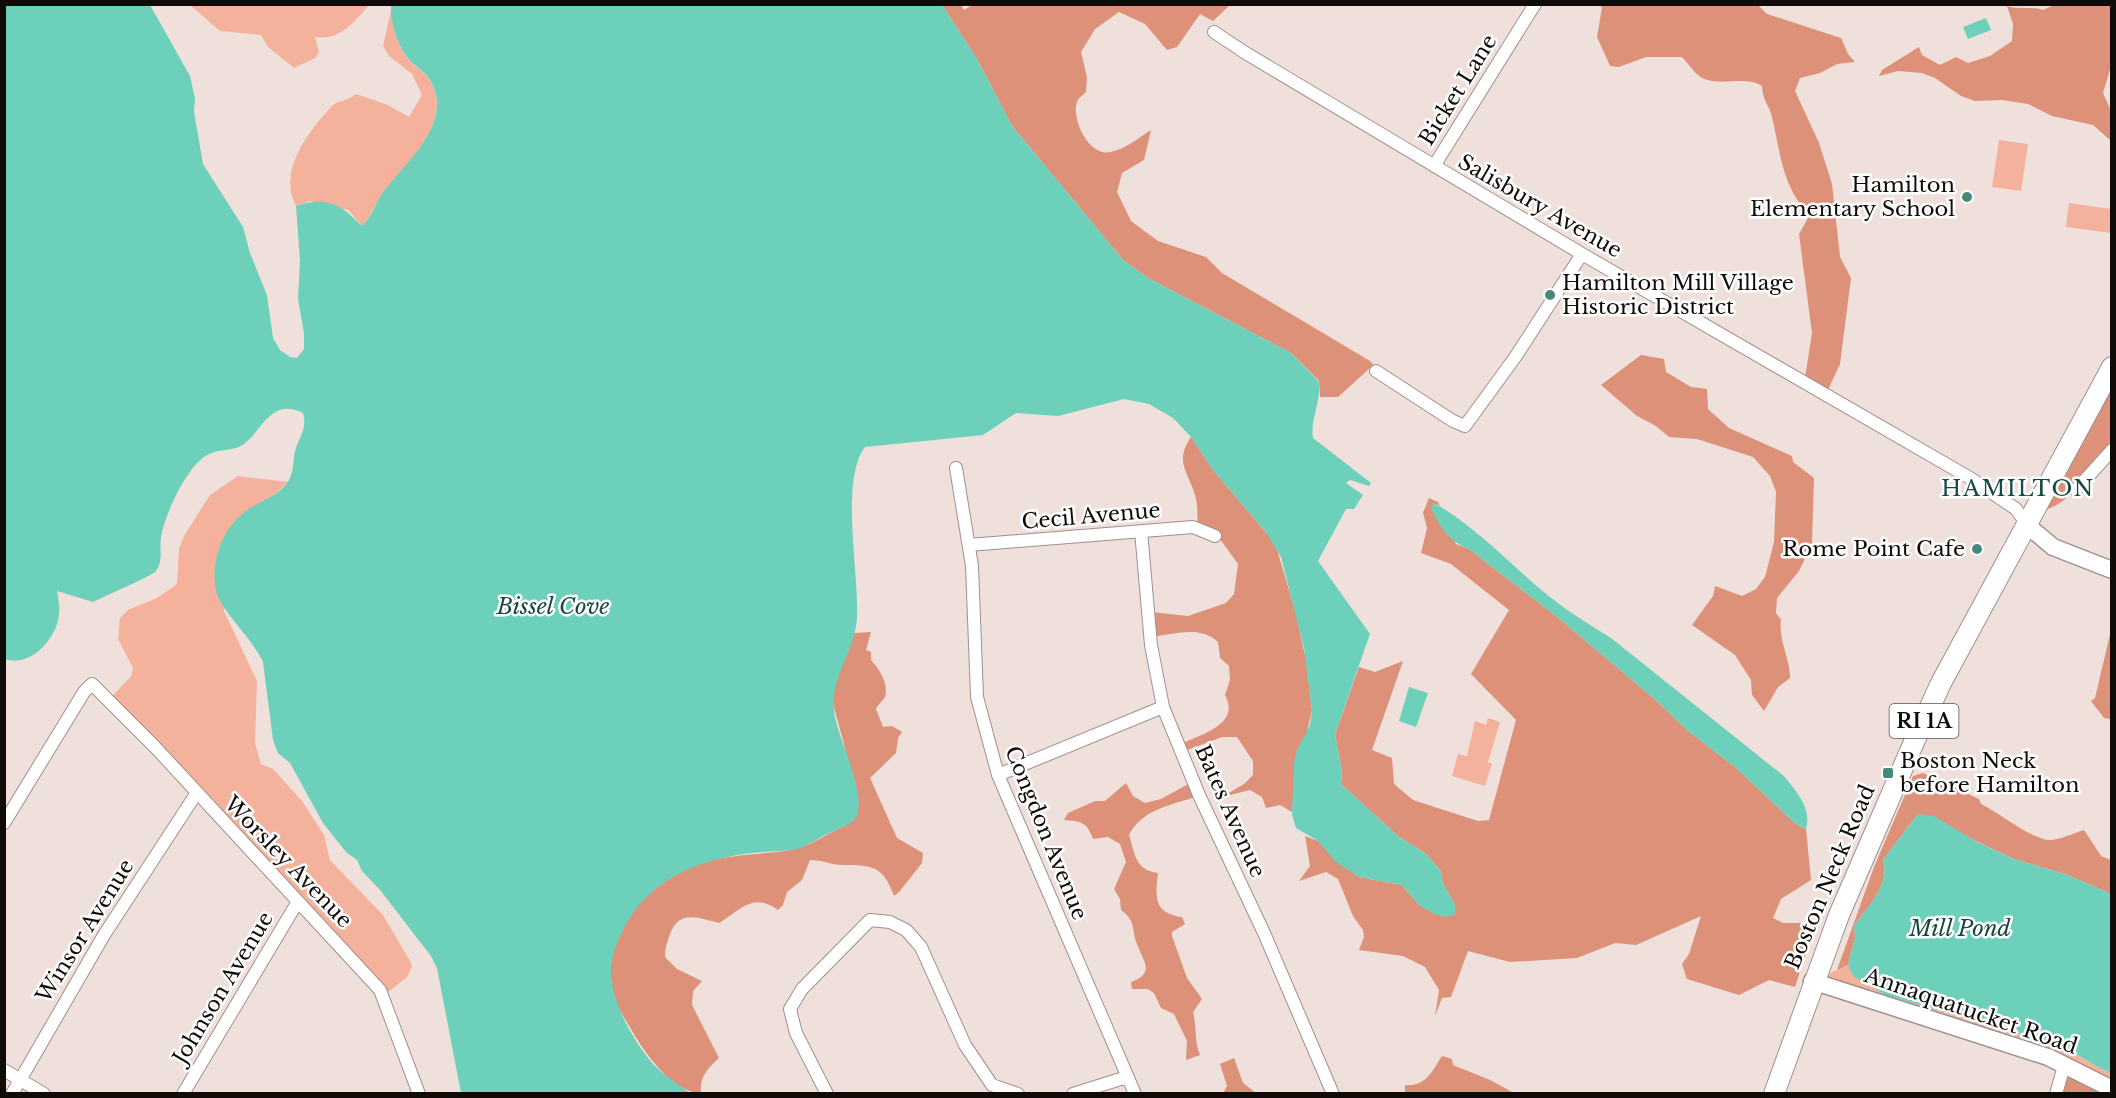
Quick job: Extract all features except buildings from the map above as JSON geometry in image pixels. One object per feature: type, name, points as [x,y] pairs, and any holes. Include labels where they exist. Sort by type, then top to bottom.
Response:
[{"type":"main road","name":"Boston Neck Road","points":[[1774,1094],[1812,981],[1880,816],[1941,683],[2112,367]]},
{"type":"street","name":"Bicket Lane","points":[[1434,166],[1535,4]]},
{"type":"street","name":"Salisbury Avenue","points":[[1214,32],[1582,254],[1970,478],[2016,510],[2028,526]]},
{"type":"street","points":[[1376,370],[1465,426],[1516,356],[1582,254]]},
{"type":"street","points":[[2076,490],[2112,450]]},
{"type":"street","name":"Congdon Avenue","points":[[956,468],[969,545],[977,697],[998,775],[1135,1094]]},
{"type":"street","points":[[2028,526],[2053,547],[2112,570]]},
{"type":"street","name":"Cecil Avenue","points":[[969,545],[1193,527],[1215,536]]},
{"type":"street","name":"Bates Avenue","points":[[1141,531],[1151,645],[1163,707],[1199,795],[1264,933],[1333,1094]]},
{"type":"street","name":"Worsley Avenue","points":[[4,823],[92,684],[297,903],[339,943],[380,990],[419,1094]]},
{"type":"street","points":[[998,775],[1163,707]]},
{"type":"street","name":"Winsor Avenue","points":[[12,1094],[110,925],[196,794]]},
{"type":"street","name":"Johnson Avenue","points":[[183,1094],[297,903]]},
{"type":"street","points":[[827,1094],[796,1033],[790,1009],[802,989],[846,941],[870,921],[890,922],[906,930],[921,947],[965,1045],[992,1084],[1018,1094]]},
{"type":"street","name":"Annaquatucket Road","points":[[1812,981],[1964,1028],[2048,1057],[2112,1089]]},
{"type":"street","points":[[2056,1094],[2064,1066]]},
{"type":"street","points":[[4,1070],[44,1094]]},
{"type":"street","points":[[1073,1094],[1127,1077]]},
{"type":"shaded area","points":[[974,4],[1230,5],[1213,21],[1200,14],[1177,47],[1167,50],[1145,24],[1119,12],[1095,29],[1081,52],[1087,77],[1086,92],[1079,98],[1076,109],[1079,127],[1089,143],[1102,152],[1121,148],[1151,130],[1144,160],[1122,173],[1117,192],[1131,221],[1158,241],[1206,257],[1222,273],[1370,361],[1373,364],[1370,368],[1338,397],[1320,397],[1319,381],[1291,353],[1148,278],[1123,260],[1012,126],[977,59],[942,5],[961,5],[964,10]]},
{"type":"shaded area","points":[[1757,4],[1767,14],[1841,38],[1848,54],[1855,62],[1837,64],[1820,73],[1800,78],[1795,91],[1819,143],[1832,184],[1840,257],[1851,278],[1840,364],[1827,392],[1805,378],[1812,333],[1799,234],[1807,220],[1807,212],[1792,191],[1787,179],[1762,86],[1748,81],[1717,82],[1702,78],[1682,57],[1646,57],[1619,67],[1610,66],[1597,37],[1602,7],[1599,5]]},
{"type":"shaded area","points":[[190,5],[369,5],[346,29],[332,36],[315,37],[319,52],[315,58],[294,68],[268,47],[261,35],[220,31]]},
{"type":"shaded area","points":[[2054,5],[2111,5],[2111,66],[2103,93],[2111,111],[2111,141],[2093,125],[2052,116],[2028,104],[2002,100],[1975,101],[1961,96],[1935,78],[1922,73],[1898,71],[1879,76],[1882,70],[1919,47],[1922,55],[1940,65],[1956,57],[1968,63],[1990,56],[2012,41],[2013,24],[2007,6],[2043,10]]},
{"type":"shaded area","points":[[391,10],[401,47],[411,62],[432,84],[437,104],[430,132],[413,157],[384,191],[362,226],[348,210],[310,201],[296,206],[291,193],[290,179],[298,152],[305,139],[334,104],[356,94],[388,105],[409,117],[422,95],[412,74],[389,56],[383,46]]},
{"type":"shaded area","points":[[1999,140],[2028,144],[2021,191],[1992,187]]},
{"type":"shaded area","points":[[2069,203],[2111,209],[2111,233],[2066,227]]},
{"type":"shaded area","points":[[1641,355],[1664,359],[1666,372],[1691,387],[1707,389],[1708,409],[1729,428],[1792,456],[1793,462],[1814,478],[1812,544],[1799,571],[1777,598],[1776,613],[1781,620],[1781,635],[1790,678],[1778,687],[1764,711],[1752,695],[1751,680],[1735,655],[1692,625],[1713,596],[1715,586],[1742,596],[1756,589],[1765,577],[1774,542],[1776,492],[1770,476],[1753,457],[1697,439],[1669,437],[1656,426],[1637,416],[1601,385]]},
{"type":"shaded area","points":[[2111,366],[2111,452],[2070,495],[2052,508],[2043,510]]},
{"type":"shaded area","points":[[1191,437],[1213,470],[1275,543],[1295,610],[1306,660],[1312,710],[1294,790],[1292,812],[1280,805],[1266,808],[1262,797],[1250,790],[1222,797],[1244,784],[1253,775],[1253,761],[1237,737],[1222,737],[1182,752],[1181,744],[1217,727],[1228,713],[1229,705],[1225,695],[1230,680],[1229,666],[1220,658],[1218,642],[1195,632],[1151,637],[1152,612],[1188,616],[1226,603],[1234,594],[1238,564],[1212,528],[1199,528],[1198,525],[1196,499],[1183,460],[1183,453]]},
{"type":"shaded area","points":[[238,476],[288,482],[229,535],[216,563],[217,586],[219,596],[225,605],[224,611],[257,681],[255,743],[261,764],[273,769],[302,801],[324,835],[330,860],[383,915],[410,961],[412,967],[407,977],[387,993],[108,701],[131,676],[133,668],[118,639],[120,618],[128,610],[157,598],[177,584],[179,549],[184,536],[210,495]]},
{"type":"shaded area","points":[[1429,498],[1438,502],[1440,506],[1433,503],[1456,544],[1469,549],[1556,616],[1657,701],[1688,731],[1735,767],[1796,824],[1806,829],[1811,880],[1781,899],[1773,918],[1783,923],[1816,923],[1795,987],[1769,980],[1739,995],[1687,979],[1682,964],[1689,954],[1701,916],[1636,945],[1615,943],[1577,958],[1510,962],[1468,951],[1451,997],[1442,998],[1435,1016],[1439,990],[1425,967],[1403,956],[1359,950],[1364,937],[1363,930],[1353,916],[1338,879],[1326,872],[1299,881],[1310,866],[1305,836],[1318,841],[1336,861],[1359,877],[1402,885],[1420,906],[1455,905],[1443,883],[1440,870],[1425,853],[1399,837],[1341,784],[1342,772],[1335,734],[1359,667],[1375,672],[1403,661],[1372,750],[1392,758],[1394,784],[1413,800],[1478,821],[1489,820],[1516,720],[1471,674],[1509,610],[1451,564],[1421,553],[1427,528],[1423,513]]},
{"type":"shaded area","points":[[2111,630],[2112,719],[2104,718],[2091,701],[2095,698]]},
{"type":"shaded area","points":[[871,632],[866,650],[871,652],[871,660],[880,672],[886,687],[885,697],[876,709],[883,727],[892,726],[902,732],[898,738],[896,753],[870,778],[897,838],[923,853],[922,863],[894,896],[886,878],[876,869],[810,860],[802,880],[787,892],[783,905],[778,910],[761,902],[748,904],[719,923],[690,917],[679,921],[670,934],[665,957],[677,969],[702,981],[693,991],[692,1005],[719,1058],[703,1078],[701,1093],[681,1087],[654,1063],[640,1044],[613,996],[610,961],[615,942],[637,907],[669,879],[687,869],[716,859],[795,849],[845,826],[848,759],[832,700],[838,673],[854,633]]},
{"type":"shaded area","points":[[1488,718],[1500,722],[1488,762],[1492,764],[1485,786],[1452,776],[1458,754],[1467,756],[1475,721],[1486,725]]},
{"type":"shaded area","points":[[1923,773],[1979,799],[1981,804],[2039,838],[2056,839],[2084,830],[2101,856],[2111,860],[2111,894],[2068,875],[2014,859],[1918,814],[1883,860],[1885,869],[1881,887],[1854,926],[1855,938],[1848,965],[1837,970],[1874,867],[1913,776]]},
{"type":"shaded area","points":[[1192,782],[1198,796],[1168,805],[1150,814],[1135,826],[1129,835],[1140,865],[1158,873],[1157,897],[1161,908],[1182,917],[1185,924],[1172,932],[1172,936],[1187,978],[1202,999],[1193,1012],[1200,1055],[1186,1060],[1187,1041],[1174,1014],[1161,1008],[1154,993],[1148,989],[1132,989],[1131,982],[1143,975],[1146,966],[1135,939],[1132,922],[1121,910],[1120,899],[1114,889],[1126,862],[1120,844],[1108,837],[1093,839],[1083,824],[1064,820],[1068,813],[1095,801],[1105,801],[1126,783],[1133,796],[1145,803],[1161,799]]},
{"type":"shaded area","points":[[1848,965],[1853,976],[2059,1045],[2111,1073],[2111,1089],[1823,981],[1832,972]]},
{"type":"shaded area","points":[[1442,1056],[1452,1059],[1453,1065],[1490,1080],[1514,1093],[1405,1093],[1405,1085],[1423,1081]]},
{"type":"shaded area","points":[[1234,1058],[1243,1083],[1256,1093],[1223,1093],[1227,1086],[1220,1064]]},
{"type":"shaded area","points":[[2063,1067],[2111,1093],[2055,1094]]},
{"type":"water","name":"Bissel Cove","points":[[5,4],[150,5],[190,76],[203,164],[243,227],[250,253],[267,295],[273,338],[280,350],[290,357],[297,358],[304,349],[304,334],[298,299],[300,260],[296,206],[317,202],[333,204],[347,212],[362,226],[384,191],[425,140],[437,111],[436,96],[430,80],[409,60],[397,39],[391,5],[942,5],[977,59],[1012,126],[1123,260],[1148,278],[1291,353],[1319,382],[1313,438],[1371,483],[1369,486],[1350,480],[1346,483],[1363,495],[1354,509],[1346,509],[1318,561],[1370,634],[1335,734],[1342,772],[1341,784],[1399,837],[1425,853],[1440,870],[1443,883],[1455,905],[1456,914],[1446,917],[1434,914],[1420,906],[1402,885],[1359,877],[1336,862],[1318,841],[1296,828],[1292,815],[1294,763],[1297,750],[1310,725],[1312,710],[1304,648],[1281,557],[1265,531],[1213,470],[1191,437],[1173,418],[1149,404],[1124,399],[1058,416],[1016,413],[983,435],[865,447],[858,462],[853,481],[852,503],[857,616],[852,643],[834,693],[836,721],[856,784],[859,808],[854,820],[797,849],[728,857],[684,871],[665,882],[648,896],[634,912],[622,932],[611,969],[612,984],[622,1014],[637,1043],[655,1066],[690,1093],[461,1093],[437,968],[431,956],[380,890],[362,871],[357,860],[346,852],[323,823],[290,763],[278,753],[273,740],[263,662],[217,594],[216,558],[225,535],[231,525],[249,509],[279,491],[290,479],[295,452],[304,427],[303,413],[292,409],[275,412],[244,444],[204,457],[183,482],[171,505],[163,528],[160,560],[155,572],[93,602],[57,591],[59,614],[48,642],[33,655],[24,659],[14,661],[5,659]]},
{"type":"water","points":[[1986,18],[1991,30],[1968,39],[1963,27]]},
{"type":"water","points":[[1433,503],[1470,528],[1550,597],[1611,638],[1785,777],[1805,808],[1806,829],[1796,824],[1735,767],[1688,731],[1657,701],[1556,616],[1469,549],[1450,538],[1434,515],[1431,508]]},
{"type":"water","points":[[1409,687],[1428,693],[1416,727],[1399,721]]},
{"type":"water","name":"Mill Pond","points":[[1918,814],[1934,816],[1975,841],[2014,859],[2068,875],[2111,894],[2111,1073],[2059,1045],[1886,995],[1853,976],[1848,965],[1855,938],[1854,926],[1881,887],[1885,869],[1883,860]]},
{"type":"place","name":"Hamilton Elementary School","points":[[1967,197]]},
{"type":"place","name":"Hamilton Mill Village Historic District","points":[[1550,295]]},
{"type":"place","name":"Rome Point Cafe","points":[[1977,549]]},
{"type":"place","name":"Boston Neck before Hamilton","points":[[1888,773]]},
{"type":"district","name":"HAMILTON","points":[[2018,488]]}]
